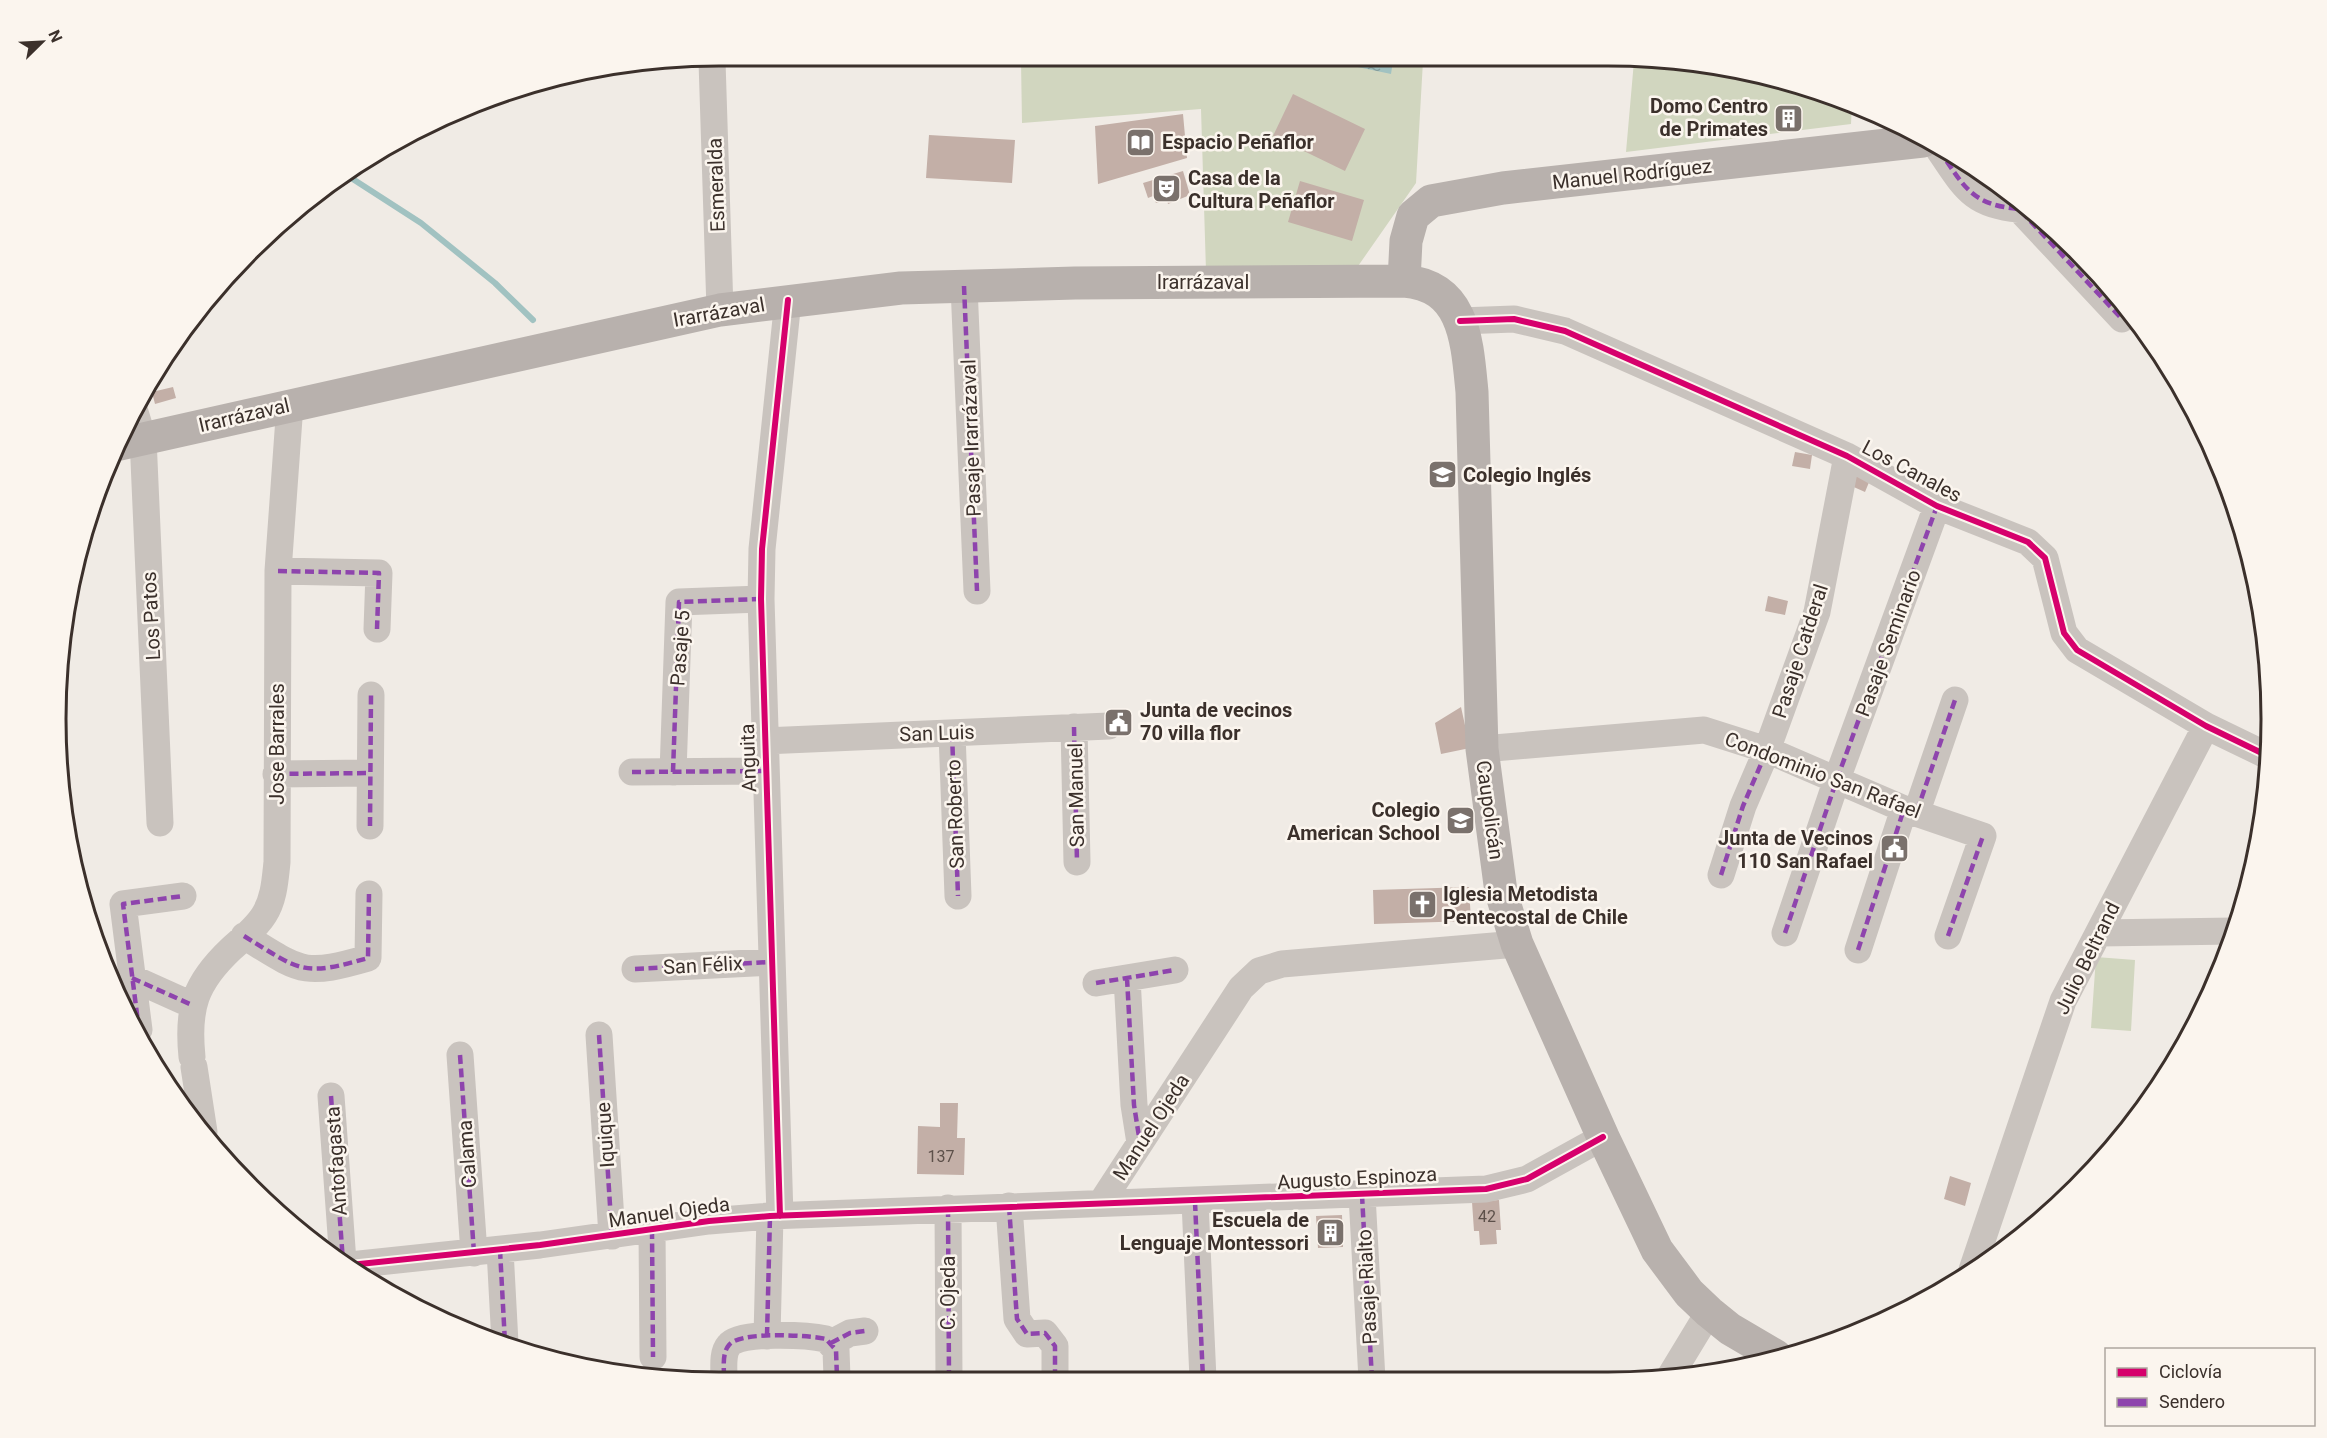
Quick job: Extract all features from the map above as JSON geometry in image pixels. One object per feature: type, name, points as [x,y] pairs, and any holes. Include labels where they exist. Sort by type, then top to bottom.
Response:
[{"type":"main road","name":"Manuel Rodríguez","points":[[1404,281],[1406,241],[1413,216],[1431,201],[1503,188],[1914,142]]},
{"type":"main road","name":"Irarrázaval","points":[[133,431],[290,404],[720,310],[901,288],[964,285],[1404,281],[1419,282],[1437,290],[1452,302],[1460,321]]},
{"type":"main road","name":"Caupolicán","points":[[1460,321],[1469,357],[1472,392],[1482,749],[1501,892],[1517,944],[1603,1137],[1657,1250],[1689,1293],[1709,1312],[1730,1329],[1769,1352]]},
{"type":"street","name":"Esmeralda","points":[[712,66],[720,310]]},
{"type":"street","points":[[1950,163],[1960,185],[1994,207],[2009,204]]},
{"type":"street","points":[[2047,236],[2122,319]]},
{"type":"street","name":"Pasaje Irarrázaval","points":[[964,285],[978,591]]},
{"type":"street","name":"Anguita","points":[[767,1336],[775,1216],[771,962],[761,608],[762,549],[788,300]]},
{"type":"street","name":"Los Canales","points":[[1460,321],[1514,319],[1565,331],[1846,456],[1937,506],[2028,542],[2045,558],[2064,633],[2078,650],[2206,726],[2260,752]]},
{"type":"street","name":"Jose Barrales","points":[[202,1118],[190,1030],[192,1005],[205,979],[263,916],[274,891],[277,862],[278,571],[290,404]]},
{"type":"street","name":"Los Patos","points":[[131,434],[160,823]]},
{"type":"street","name":"Pasaje Catderal","points":[[1721,875],[1743,806],[1767,750],[1817,612],[1846,456]]},
{"type":"street","name":"Pasaje Seminario","points":[[1785,933],[1837,778],[1937,506]]},
{"type":"street","points":[[278,571],[379,573],[377,629]]},
{"type":"street","name":"Pasaje 5","points":[[673,772],[680,602],[761,608]]},
{"type":"street","points":[[370,826],[371,695]]},
{"type":"street","points":[[1858,950],[1955,700]]},
{"type":"street","name":"San Luis","points":[[764,741],[1109,726]]},
{"type":"street","name":"Julio Beltrand","points":[[1976,1259],[2063,1001],[2206,726]]},
{"type":"street","name":"San Manuel","points":[[1074,728],[1077,862]]},
{"type":"street","name":"Condominio San Rafael","points":[[1482,749],[1678,730],[1704,730],[1767,750],[1911,810],[1983,836],[1948,936]]},
{"type":"street","name":"San Roberto","points":[[952,733],[958,896]]},
{"type":"street","points":[[632,772],[765,771]]},
{"type":"street","points":[[276,774],[370,773]]},
{"type":"street","points":[[244,936],[304,970],[327,970],[368,958],[369,894]]},
{"type":"street","points":[[137,1016],[123,904],[183,896]]},
{"type":"street","points":[[2099,933],[2225,931]]},
{"type":"street","name":"Manuel Ojeda","points":[[359,1264],[612,1236],[709,1221],[948,1208],[1101,1203],[1241,988],[1259,971],[1282,964],[1517,944]]},
{"type":"street","name":"San Félix","points":[[635,969],[771,962]]},
{"type":"street","points":[[1096,983],[1175,970]]},
{"type":"street","points":[[132,978],[192,1005]]},
{"type":"street","points":[[1128,978],[1134,1105],[1140,1143]]},
{"type":"street","name":"Iquique","points":[[599,1035],[612,1236]]},
{"type":"street","name":"Calama","points":[[460,1055],[487,1251],[504,1335]]},
{"type":"street","name":"Antofagasta","points":[[331,1096],[342,1252]]},
{"type":"street","name":"Augusto Espinoza","points":[[1101,1203],[1195,1202],[1500,1187],[1527,1179],[1603,1137]]},
{"type":"street","name":"Pasaje Rialto","points":[[1362,1195],[1372,1372]]},
{"type":"street","points":[[1195,1202],[1203,1372]]},
{"type":"street","points":[[1009,1206],[1017,1319],[1028,1334],[1045,1333],[1055,1346],[1055,1372]]},
{"type":"street","name":"C. Ojeda","points":[[948,1208],[949,1372]]},
{"type":"street","points":[[652,1230],[653,1357]]},
{"type":"street","points":[[1675,1368],[1709,1312]]},
{"type":"street","points":[[831,1342],[850,1333],[865,1331]]},
{"type":"street","points":[[724,1372],[724,1355],[730,1342],[743,1336],[820,1338],[831,1342],[837,1355],[837,1372]]},
{"type":"green space","points":[[1021,66],[1423,66],[1416,183],[1356,269],[1206,271],[1201,109],[1022,123]]},
{"type":"green space","points":[[1634,67],[1693,72],[1777,88],[1851,114],[1851,124],[1626,152]]},
{"type":"green space","points":[[2096,957],[2135,960],[2131,1031],[2091,1028]]},
{"type":"water","points":[[1353,66],[1392,66],[1391,74]]},
{"type":"building","points":[[1293,94],[1365,129],[1345,171],[1273,136]]},
{"type":"building","name":"Domo Centro de Primates","points":[[1789,104],[1799,108],[1803,118],[1799,128],[1789,132],[1779,128],[1775,118],[1779,108]]},
{"type":"building","name":"Espacio Peñaflor","points":[[1183,114],[1187,158],[1098,184],[1095,126]]},
{"type":"building","points":[[929,135],[1015,140],[1012,183],[926,178]]},
{"type":"building","name":"Casa de la Cultura Peñaflor","points":[[1183,171],[1190,195],[1168,204],[1167,200],[1156,203],[1153,196],[1148,198],[1143,183]]},
{"type":"building","points":[[1300,181],[1364,200],[1352,241],[1288,222]]},
{"type":"building","points":[[173,387],[176,398],[155,404],[153,392]]},
{"type":"building","points":[[1795,452],[1812,455],[1810,469],[1792,466]]},
{"type":"building","points":[[1854,468],[1872,475],[1865,492],[1847,484]]},
{"type":"building","points":[[1768,596],[1788,601],[1785,615],[1765,611]]},
{"type":"building","points":[[1461,707],[1470,748],[1441,754],[1435,723]]},
{"type":"building","name":"Iglesia Metodista Pentecostal de Chile","points":[[1469,887],[1471,921],[1374,924],[1373,890]]},
{"type":"building","points":[[940,1103],[958,1103],[957,1138],[965,1138],[964,1175],[917,1174],[918,1126],[940,1127]]},
{"type":"building","points":[[1950,1176],[1971,1183],[1965,1206],[1944,1199]]},
{"type":"building","points":[[1499,1200],[1501,1230],[1496,1230],[1497,1244],[1480,1245],[1479,1231],[1474,1231],[1472,1202]]},
{"type":"building","name":"Escuela de Lenguaje Montessori","points":[[1342,1215],[1343,1247],[1318,1248],[1316,1216]]},
{"type":"waterway","points":[[352,179],[421,223],[495,283],[533,320]]},
{"type":"marked path","points":[[1946,160],[1970,192],[1990,203],[2015,209]]},
{"type":"marked path","points":[[2030,220],[2122,319]]},
{"type":"marked path","points":[[964,286],[977,591]]},
{"type":"marked path","points":[[1785,933],[1837,779],[1937,506]]},
{"type":"marked path","points":[[278,571],[379,573],[377,629]]},
{"type":"marked path","points":[[673,772],[679,602],[761,599]]},
{"type":"marked path","points":[[370,826],[371,695]]},
{"type":"marked path","points":[[1917,811],[1955,700]]},
{"type":"marked path","points":[[1074,727],[1077,862]]},
{"type":"marked path","points":[[952,733],[958,896]]},
{"type":"marked path","points":[[1721,875],[1743,806],[1767,750]]},
{"type":"marked path","points":[[632,772],[765,771]]},
{"type":"marked path","points":[[276,774],[370,773]]},
{"type":"marked path","points":[[1858,950],[1904,809]]},
{"type":"marked path","points":[[1948,936],[1983,836]]},
{"type":"marked path","points":[[244,936],[278,957],[303,967],[329,968],[368,958],[369,894]]},
{"type":"marked path","points":[[137,1016],[123,904],[183,896]]},
{"type":"marked path","points":[[635,969],[771,962]]},
{"type":"marked path","points":[[1096,983],[1175,970]]},
{"type":"marked path","points":[[132,978],[192,1005]]},
{"type":"marked path","points":[[1127,978],[1134,1105],[1140,1143]]},
{"type":"marked path","points":[[599,1035],[612,1236]]},
{"type":"marked path","points":[[460,1055],[474,1253]]},
{"type":"marked path","points":[[331,1096],[342,1252]]},
{"type":"marked path","points":[[1362,1195],[1372,1372]]},
{"type":"marked path","points":[[1195,1202],[1203,1372]]},
{"type":"marked path","points":[[1009,1206],[1017,1319],[1027,1334],[1045,1333],[1055,1346],[1055,1372]]},
{"type":"marked path","points":[[948,1208],[949,1372]]},
{"type":"marked path","points":[[767,1336],[770,1216]]},
{"type":"marked path","points":[[652,1230],[653,1357]]},
{"type":"marked path","points":[[500,1250],[505,1335]]},
{"type":"marked path","points":[[831,1343],[850,1333],[865,1331]]},
{"type":"marked path","points":[[724,1372],[724,1356],[729,1345],[746,1338],[774,1335],[826,1339],[836,1350],[837,1372]]},
{"type":"cycle path","points":[[780,1216],[761,599],[762,549],[788,300]]},
{"type":"cycle path","points":[[1460,321],[1514,319],[1565,331],[1847,456],[1937,506],[2028,542],[2045,558],[2064,633],[2077,650],[2206,726],[2260,752]]},
{"type":"cycle path","points":[[359,1264],[540,1245],[709,1221],[770,1216],[1486,1189],[1527,1179],[1603,1137]]},
{"type":"place","name":"Domo Centro de Primates","points":[[1789,118]]},
{"type":"place","name":"Espacio Peñaflor","points":[[1141,142]]},
{"type":"place","name":"Casa de la Cultura Peñaflor","points":[[1167,189]]},
{"type":"place","name":"Colegio Inglés","points":[[1442,475]]},
{"type":"place","name":"Junta de vecinos 70 villa flor","points":[[1119,722]]},
{"type":"place","name":"Colegio American School","points":[[1461,821]]},
{"type":"place","name":"Junta de Vecinos 110 San Rafael","points":[[1894,849]]},
{"type":"place","name":"Iglesia Metodista Pentecostal de Chile","points":[[1422,905]]},
{"type":"place","name":"Escuela de Lenguaje Montessori","points":[[1330,1232]]}]
